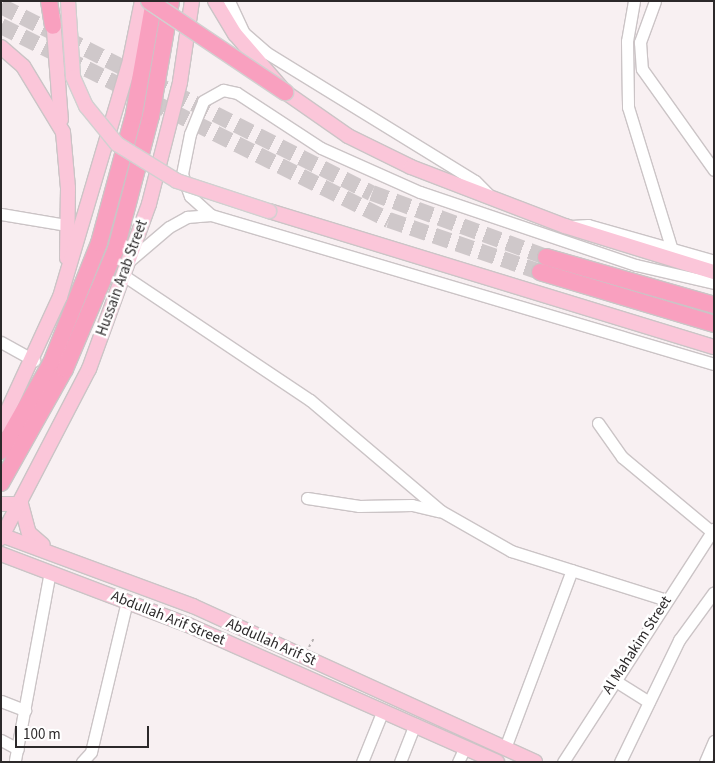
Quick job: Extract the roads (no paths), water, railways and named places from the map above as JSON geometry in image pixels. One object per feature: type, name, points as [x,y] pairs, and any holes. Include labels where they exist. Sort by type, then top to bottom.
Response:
[{"type":"highway","points":[[49,1],[53,26]]},
{"type":"highway","points":[[149,1],[285,92]]},
{"type":"highway","points":[[1,452],[44,394],[99,243],[134,114],[154,1]]},
{"type":"highway","points":[[1,483],[116,249],[151,116],[171,1]]},
{"type":"highway","points":[[546,257],[714,305]]},
{"type":"highway","points":[[540,272],[714,324]]},
{"type":"main road","points":[[54,1],[53,26],[63,132],[67,225],[66,275]]},
{"type":"main road","points":[[68,1],[73,77],[86,106],[117,144],[176,180],[714,347]]},
{"type":"main road","points":[[1,425],[34,360],[66,275],[130,60],[142,1]]},
{"type":"main road","name":"Hussain Arab Street","points":[[2,536],[21,504],[89,369],[125,268],[167,144],[192,1]]},
{"type":"main road","points":[[215,1],[235,34],[285,92],[348,136],[411,167],[493,199],[566,226],[714,272]]},
{"type":"main road","points":[[1,47],[23,66],[63,132]]},
{"type":"main road","points":[[1,504],[21,504],[29,533],[50,551]]},
{"type":"main road","name":"Abdullah Arif St","points":[[2,536],[50,551],[193,606],[535,762]]},
{"type":"main road","name":"Abdullah Arif Street","points":[[1,554],[127,601],[383,710],[497,762]]},
{"type":"street","points":[[229,1],[244,33],[267,53],[475,181],[493,199]]},
{"type":"street","points":[[634,1],[628,41],[628,107],[672,250]]},
{"type":"street","points":[[656,1],[640,42],[642,70],[714,170]]},
{"type":"street","points":[[628,41],[640,42]]},
{"type":"street","points":[[211,215],[190,196],[182,174],[190,134],[203,102],[224,90],[237,92],[321,148],[420,192],[636,265],[714,283]]},
{"type":"street","points":[[1,214],[67,225]]},
{"type":"street","points":[[666,600],[511,552],[441,511],[310,400],[125,268],[169,227],[187,217],[211,215],[714,364]]},
{"type":"street","points":[[566,226],[588,225],[714,261]]},
{"type":"street","points":[[1,342],[34,360]]},
{"type":"street","points":[[598,423],[622,457],[713,531]]},
{"type":"street","points":[[307,498],[359,506],[412,504],[441,511]]},
{"type":"street","name":"Al Mahakim Street","points":[[563,762],[614,680],[713,531]]},
{"type":"street","points":[[505,748],[572,570]]},
{"type":"street","points":[[1,740],[16,754],[50,572]]},
{"type":"street","points":[[620,762],[679,640],[714,592]]},
{"type":"street","points":[[82,762],[91,752],[127,601]]},
{"type":"street","points":[[614,680],[649,702]]},
{"type":"street","points":[[1,701],[25,710]]},
{"type":"street","points":[[362,762],[383,710]]},
{"type":"street","points":[[400,762],[415,724]]},
{"type":"street","points":[[705,762],[714,741]]},
{"type":"street","points":[[458,762],[465,747]]},
{"type":"tunnel","points":[[1,6],[372,193],[546,257]]},
{"type":"tunnel","points":[[1,26],[389,220],[540,272]]}]
